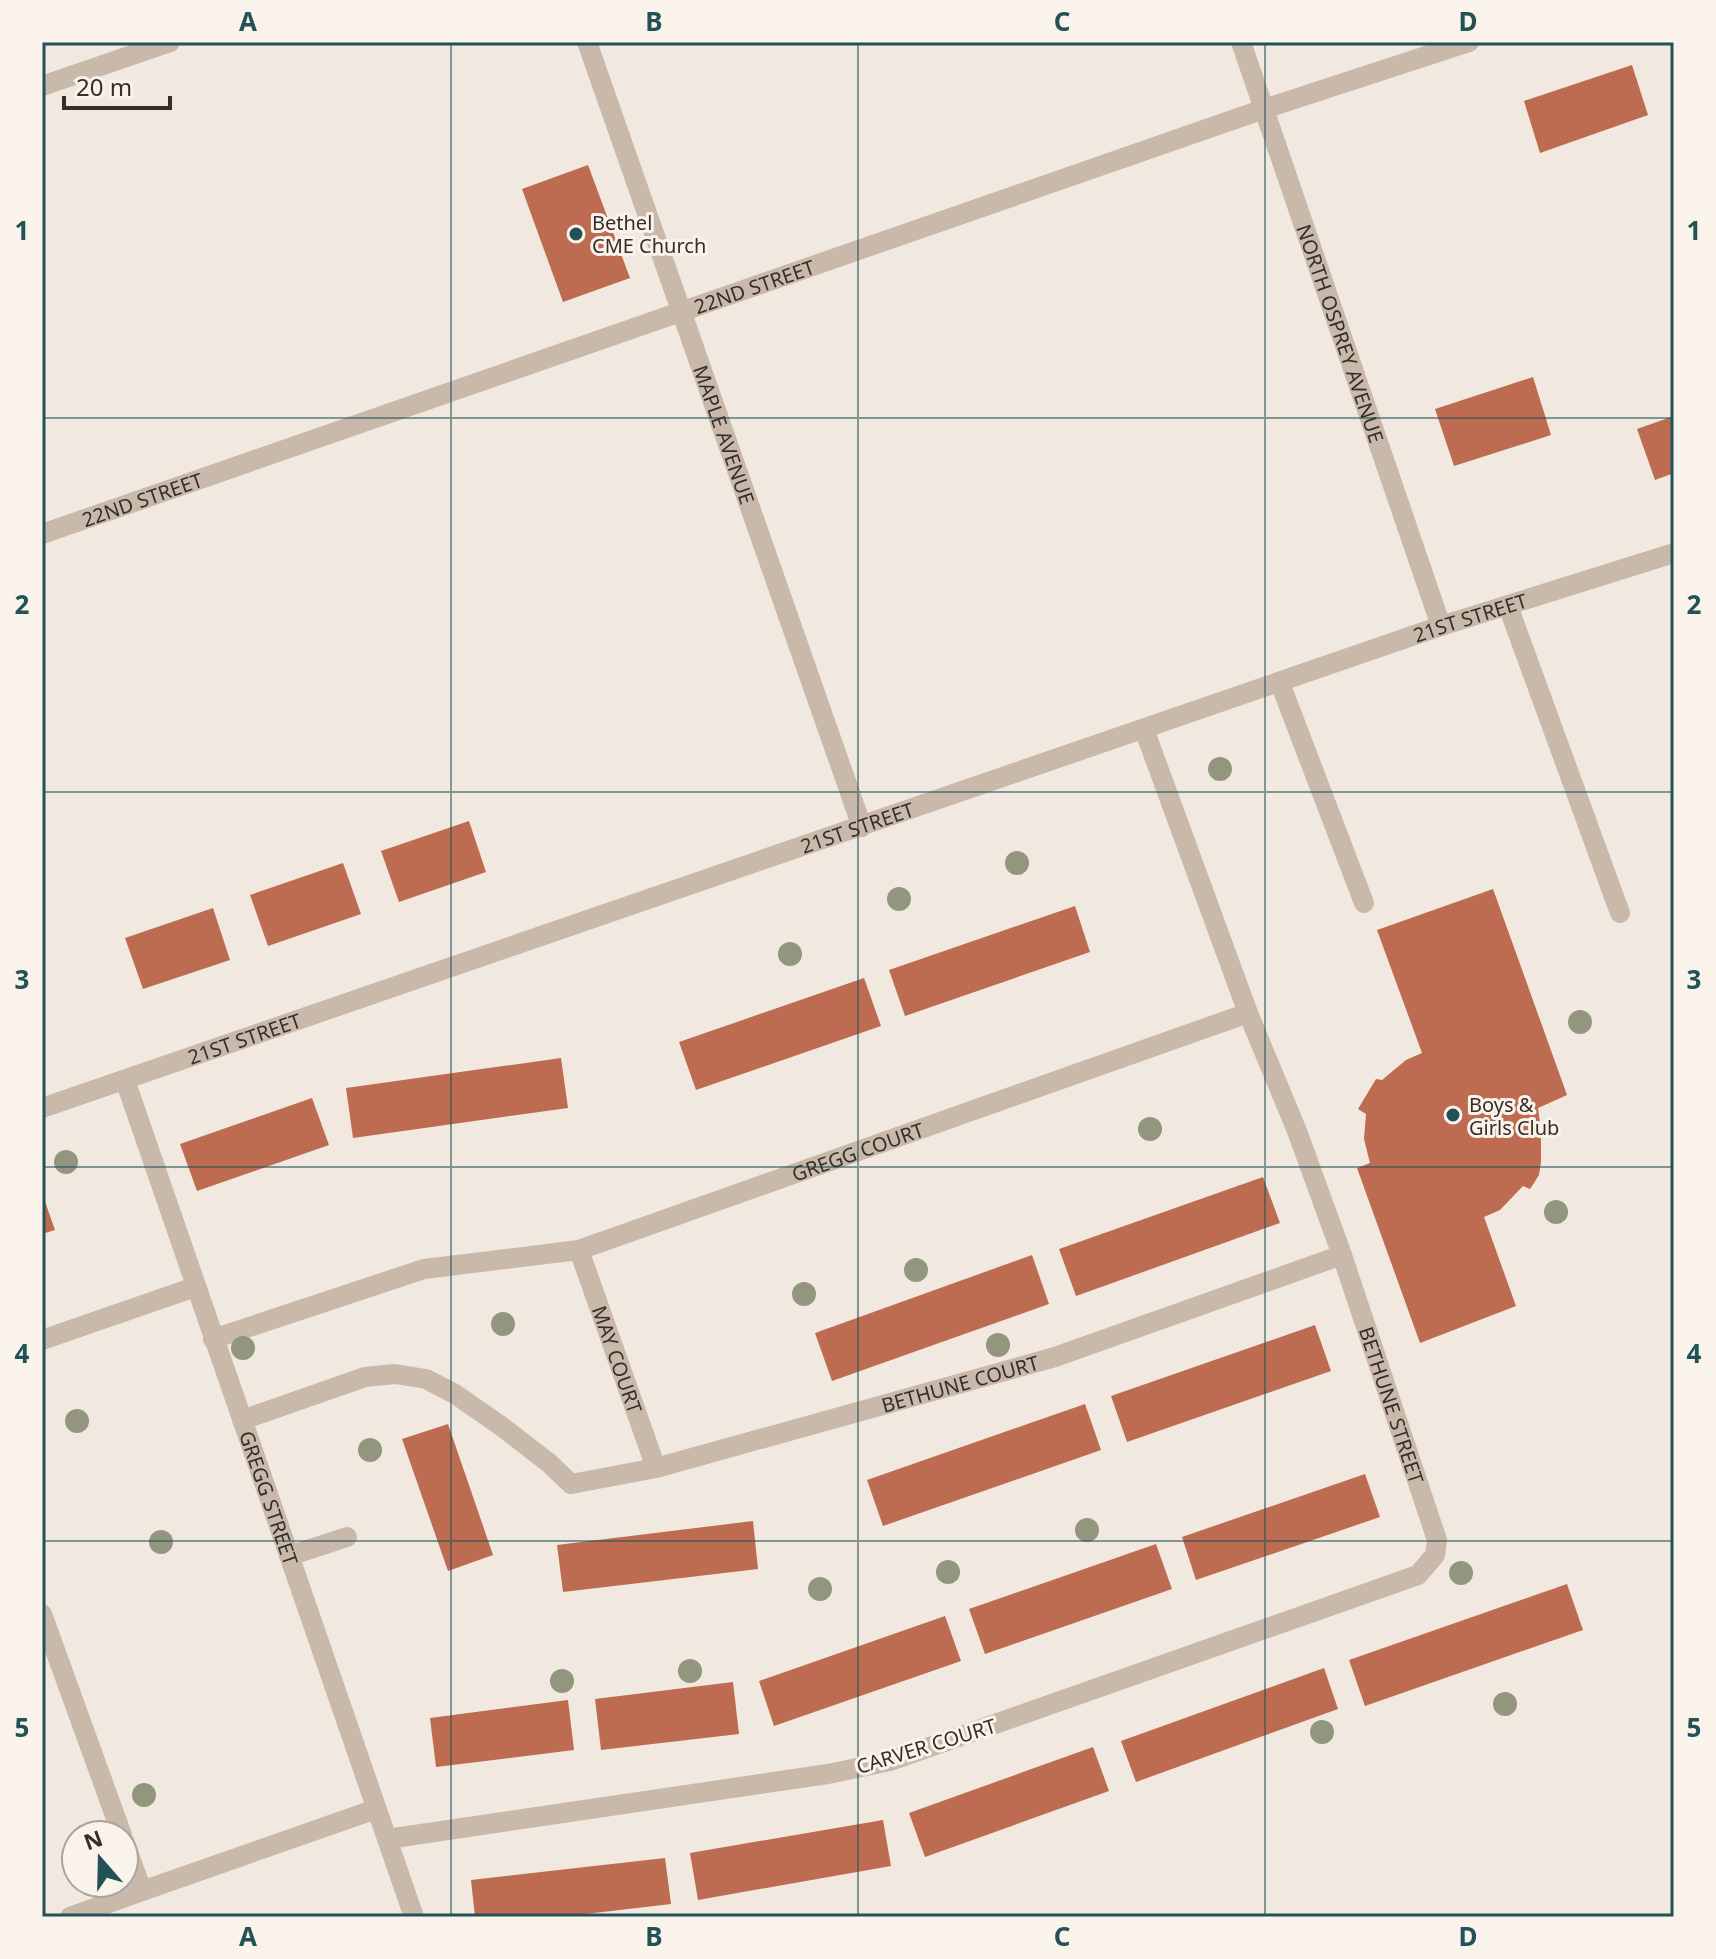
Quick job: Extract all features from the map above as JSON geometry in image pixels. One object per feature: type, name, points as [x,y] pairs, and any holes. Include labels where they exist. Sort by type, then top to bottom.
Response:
[{"type":"street","points":[[42,86],[170,42]]},
{"type":"street","name":"MAPLE AVENUE","points":[[587,42],[862,827]]},
{"type":"street","name":"NORTH OSPREY AVENUE","points":[[1241,42],[1441,626]]},
{"type":"street","name":"22ND STREET","points":[[42,534],[1264,109],[1469,42]]},
{"type":"street","name":"21ST STREET","points":[[42,1108],[1441,626],[1674,553]]},
{"type":"street","points":[[1508,606],[1620,913]]},
{"type":"street","points":[[1280,683],[1364,903]]},
{"type":"street","points":[[1144,729],[1248,1013],[1297,1131],[1342,1255]]},
{"type":"street","name":"GREGG COURT","points":[[213,1339],[424,1269],[579,1250],[1248,1013]]},
{"type":"street","name":"GREGG STREET","points":[[125,1080],[414,1917]]},
{"type":"street","name":"MAY COURT","points":[[579,1250],[656,1468]]},
{"type":"street","name":"BETHUNE COURT","points":[[242,1420],[365,1377],[395,1374],[426,1379],[455,1394],[501,1426],[571,1484],[656,1468],[1055,1357],[1342,1255]]},
{"type":"street","name":"BETHUNE STREET","points":[[1342,1255],[1437,1540],[1435,1555]]},
{"type":"street","points":[[42,1340],[195,1287]]},
{"type":"street","points":[[289,1556],[347,1537]]},
{"type":"street","name":"CARVER COURT","points":[[387,1839],[828,1774],[890,1761],[1418,1575],[1435,1555]]},
{"type":"street","points":[[42,1614],[116,1819]]},
{"type":"street","points":[[70,1917],[376,1809]]},
{"type":"street","points":[[140,1885],[142,1891]]},
{"type":"building","points":[[1632,65],[1648,115],[1540,153],[1524,101]]},
{"type":"building","name":"Bethel CME Church","points":[[588,165],[630,278],[563,302],[522,189]]},
{"type":"building","points":[[1533,377],[1551,435],[1454,466],[1435,409]]},
{"type":"building","points":[[1674,416],[1674,473],[1655,480],[1637,429]]},
{"type":"building","points":[[469,821],[486,872],[399,902],[381,851]]},
{"type":"building","points":[[343,863],[361,914],[268,946],[250,895]]},
{"type":"building","name":"Boys & Girls Club","points":[[1493,889],[1567,1095],[1538,1108],[1541,1162],[1539,1175],[1530,1189],[1523,1186],[1500,1210],[1484,1217],[1516,1306],[1420,1343],[1357,1168],[1370,1163],[1364,1139],[1366,1114],[1358,1109],[1376,1079],[1382,1080],[1406,1060],[1422,1053],[1377,930]]},
{"type":"building","points":[[1075,906],[1090,952],[905,1016],[889,970]]},
{"type":"building","points":[[213,908],[230,960],[143,989],[125,938]]},
{"type":"building","points":[[864,978],[881,1026],[696,1090],[679,1042]]},
{"type":"building","points":[[561,1058],[568,1108],[353,1138],[346,1088]]},
{"type":"building","points":[[312,1098],[329,1145],[197,1191],[180,1144]]},
{"type":"building","points":[[1263,1177],[1280,1223],[1076,1296],[1059,1249]]},
{"type":"building","points":[[42,1193],[55,1230],[42,1234]]},
{"type":"building","points":[[1032,1255],[1049,1304],[832,1381],[815,1333]]},
{"type":"building","points":[[1315,1325],[1331,1371],[1127,1442],[1111,1396]]},
{"type":"building","points":[[1085,1404],[1101,1450],[883,1526],[867,1480]]},
{"type":"building","points":[[448,1424],[493,1555],[448,1571],[402,1439]]},
{"type":"building","points":[[1365,1474],[1380,1517],[1196,1580],[1182,1537]]},
{"type":"building","points":[[753,1521],[758,1569],[563,1592],[557,1545]]},
{"type":"building","points":[[1156,1544],[1172,1589],[985,1654],[969,1609]]},
{"type":"building","points":[[1567,1584],[1583,1630],[1365,1706],[1349,1660]]},
{"type":"building","points":[[945,1616],[961,1661],[774,1726],[759,1681]]},
{"type":"building","points":[[1324,1668],[1338,1709],[1136,1782],[1121,1741]]},
{"type":"building","points":[[733,1682],[739,1734],[601,1750],[595,1699]]},
{"type":"building","points":[[568,1700],[574,1750],[436,1767],[430,1718]]},
{"type":"building","points":[[1093,1747],[1109,1791],[925,1857],[909,1813]]},
{"type":"building","points":[[883,1820],[891,1866],[698,1900],[690,1853]]},
{"type":"building","points":[[665,1858],[671,1904],[560,1917],[475,1917],[471,1880]]},
{"type":"place","name":"Bethel CME Church","points":[[576,234]]},
{"type":"place","name":"Boys & Girls Club","points":[[1453,1115]]}]
